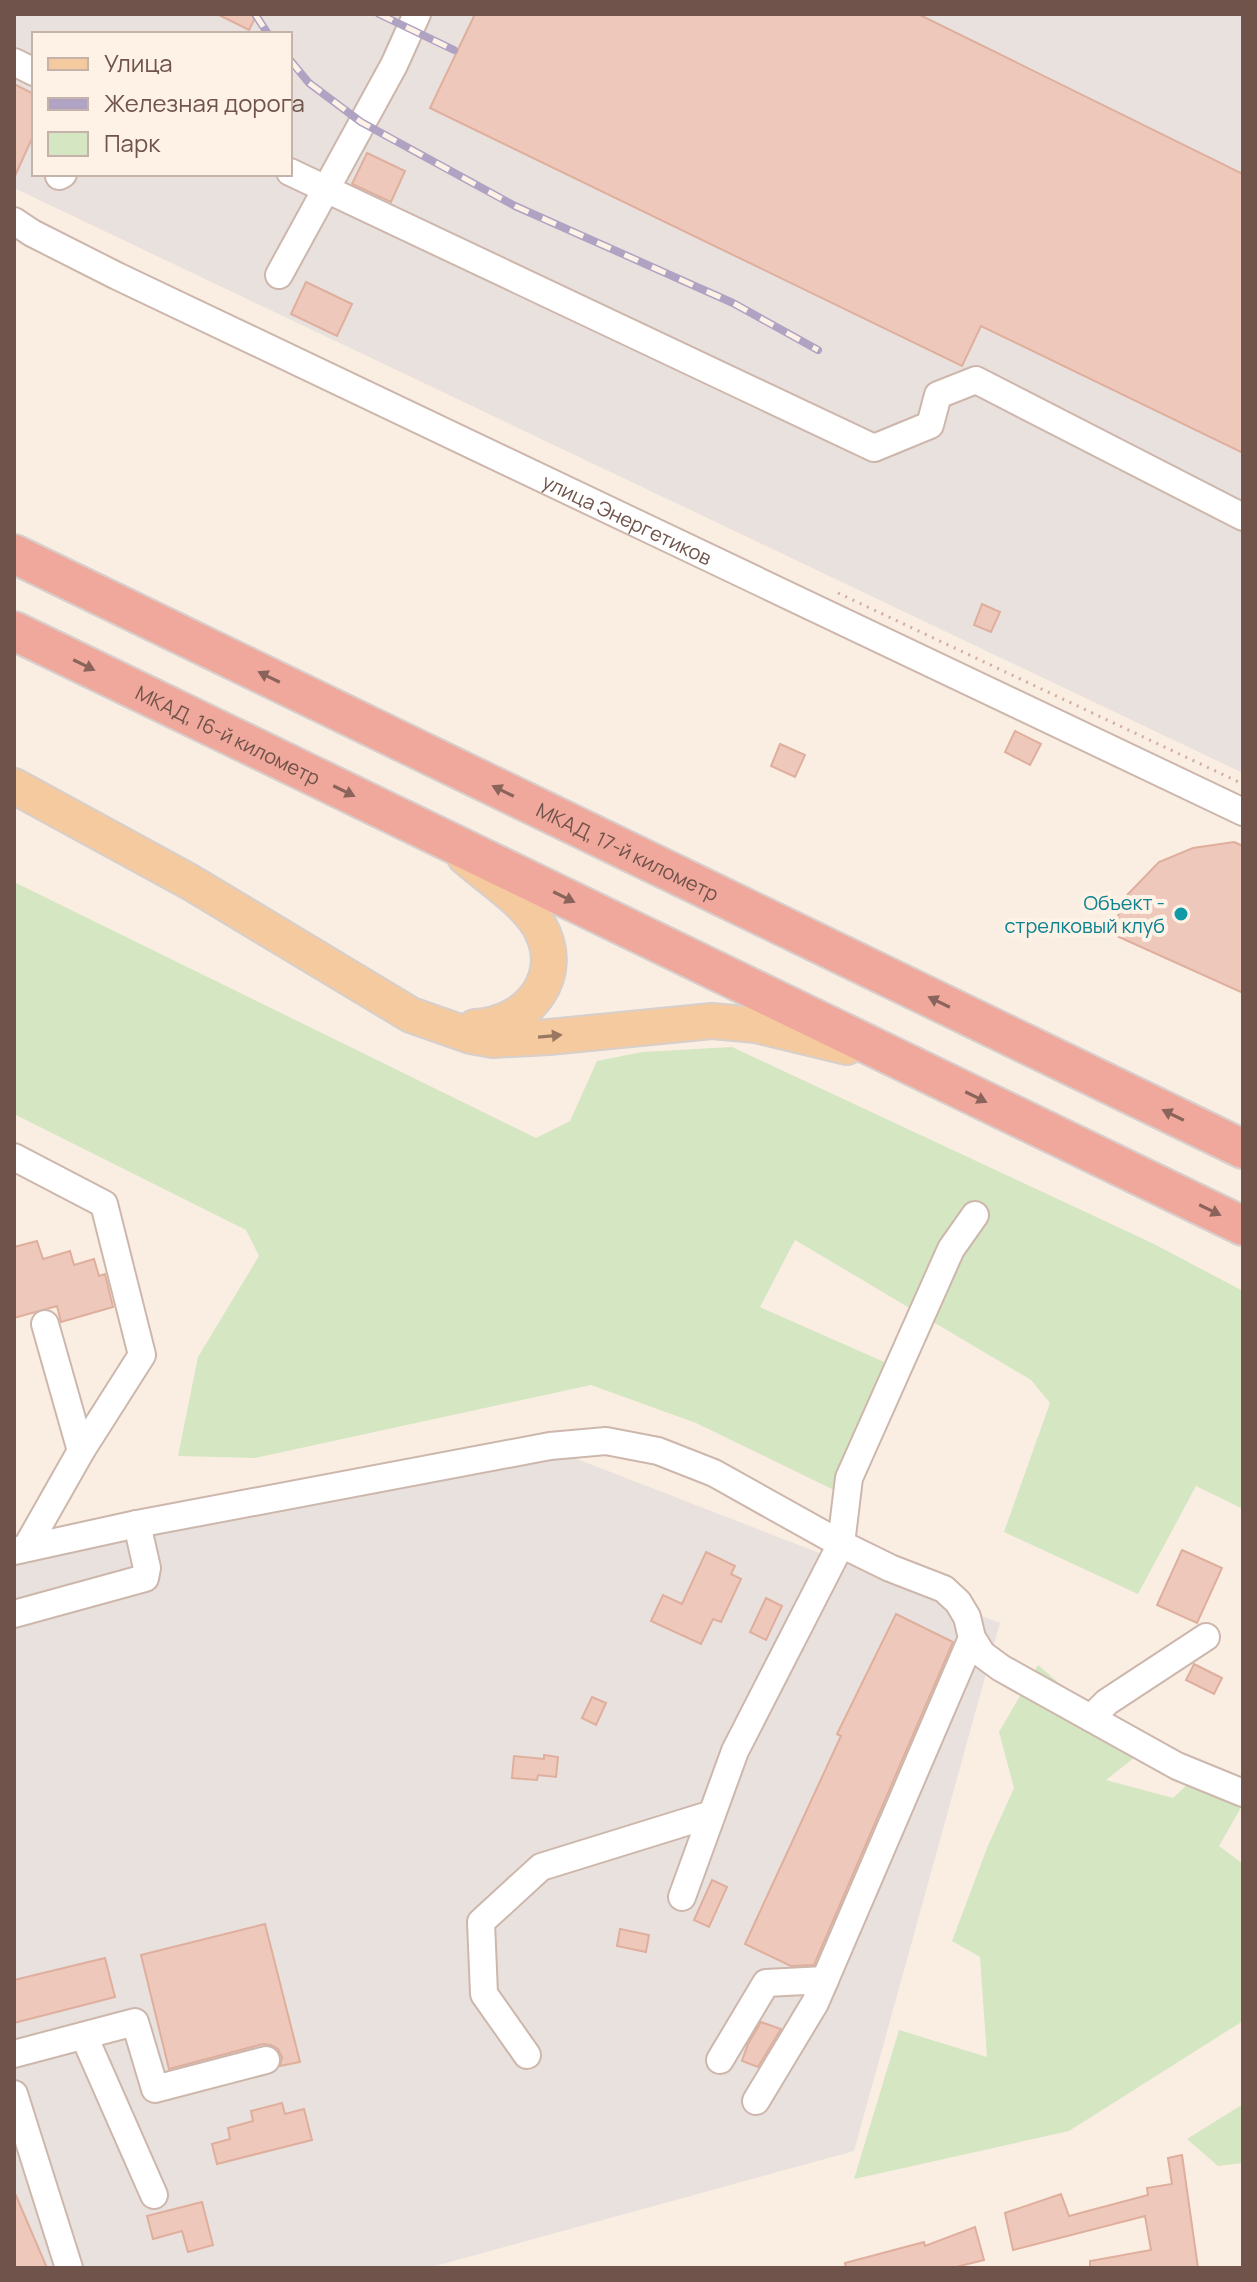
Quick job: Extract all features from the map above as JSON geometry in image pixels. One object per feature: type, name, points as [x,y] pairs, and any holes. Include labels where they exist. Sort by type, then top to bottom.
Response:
[{"type":"highway","name":"МКАД, 17-й километр","points":[[14,554],[1243,1149]]},
{"type":"highway","name":"МКАД, 16-й километр","points":[[14,631],[444,839]]},
{"type":"highway","points":[[444,839],[1243,1226]]},
{"type":"main road","points":[[14,786],[190,882],[411,1015],[471,1036],[493,1040],[712,1021],[804,1035],[906,1063]]},
{"type":"main road","points":[[444,839],[527,910],[546,941],[548,962],[545,980],[534,1003],[519,1014],[502,1023],[480,1027],[446,1027]]},
{"type":"street","points":[[279,275],[394,65],[417,14]]},
{"type":"street","points":[[14,62],[32,71]]},
{"type":"street","points":[[292,173],[874,448],[930,425],[938,395],[976,380],[1243,517]]},
{"type":"street","name":"улица Энергетиков","points":[[14,221],[117,276],[1243,812]]},
{"type":"street","points":[[14,1157],[104,1204],[142,1355],[20,1550]]},
{"type":"street","points":[[682,1897],[735,1751],[841,1544],[849,1478],[951,1249],[975,1215]]},
{"type":"street","points":[[45,1324],[81,1451]]},
{"type":"street","points":[[20,1550],[137,1524],[550,1446],[606,1441],[658,1451],[714,1473],[890,1568],[944,1589],[958,1602],[967,1617],[972,1638],[982,1654],[1001,1668],[1177,1766],[1243,1793]]},
{"type":"street","points":[[14,1614],[145,1578],[147,1568],[137,1524]]},
{"type":"street","points":[[1091,1718],[1107,1702],[1206,1637]]},
{"type":"street","points":[[756,2101],[815,2003],[972,1638]]},
{"type":"street","points":[[527,2055],[484,1994],[481,1922],[541,1867],[712,1814]]},
{"type":"street","points":[[720,2060],[766,1983],[825,1980]]},
{"type":"street","points":[[14,2054],[135,2022],[155,2089],[266,2060]]},
{"type":"street","points":[[84,2036],[154,2195]]},
{"type":"street","points":[[14,2094],[69,2268]]},
{"type":"shaded area","points":[[14,14],[1243,14],[1243,773],[14,188]]},
{"type":"shaded area","points":[[564,1454],[1000,1623],[854,2151],[428,2268],[14,2268],[14,1560]]},
{"type":"green space","points":[[14,882],[536,1138],[570,1121],[597,1061],[642,1052],[732,1047],[1154,1244],[1243,1291],[1243,1509],[1196,1486],[1138,1594],[1004,1532],[1050,1403],[1031,1380],[795,1240],[760,1307],[891,1365],[836,1491],[696,1423],[591,1385],[255,1458],[178,1456],[198,1357],[259,1256],[246,1230],[14,1114]]},
{"type":"green space","points":[[1038,1665],[1144,1750],[1106,1780],[1173,1798],[1202,1771],[1243,1804],[1219,1846],[1243,1864],[1243,2021],[1069,2131],[854,2179],[899,2030],[987,2057],[980,1957],[952,1941],[987,1848],[1014,1788],[999,1732]]},
{"type":"green space","points":[[1243,2104],[1243,2163],[1218,2166],[1187,2139]]},
{"type":"building","points":[[217,14],[257,14],[249,30]]},
{"type":"building","points":[[475,14],[918,14],[1243,174],[1243,453],[981,326],[962,366],[430,108]]},
{"type":"building","points":[[14,84],[32,93],[32,138],[14,178]]},
{"type":"building","points":[[367,153],[405,171],[391,202],[352,184]]},
{"type":"building","points":[[306,282],[352,304],[337,336],[291,314]]},
{"type":"building","points":[[982,604],[1000,612],[991,632],[974,625]]},
{"type":"building","points":[[1015,731],[1041,744],[1030,765],[1005,752]]},
{"type":"building","points":[[780,744],[805,755],[795,777],[771,766]]},
{"type":"building","name":"Объект - стрелковый клуб","points":[[1234,842],[1243,846],[1243,993],[1110,933],[1128,894],[1159,862],[1193,848]]},
{"type":"building","points":[[37,1241],[43,1259],[70,1251],[74,1265],[94,1259],[99,1276],[105,1274],[113,1307],[61,1322],[57,1306],[14,1318],[14,1247]]},
{"type":"building","points":[[1182,1550],[1222,1568],[1197,1623],[1157,1605]]},
{"type":"building","points":[[706,1552],[735,1566],[731,1574],[741,1579],[721,1622],[713,1619],[701,1644],[651,1621],[663,1595],[682,1604]]},
{"type":"building","points":[[766,1598],[782,1606],[766,1640],[750,1632]]},
{"type":"building","points":[[896,1614],[953,1642],[814,1965],[791,1966],[745,1944],[841,1736],[837,1734]]},
{"type":"building","points":[[1194,1664],[1222,1678],[1214,1694],[1186,1680]]},
{"type":"building","points":[[592,1697],[606,1703],[596,1725],[582,1718]]},
{"type":"building","points":[[544,1755],[558,1757],[556,1777],[538,1775],[537,1780],[512,1778],[514,1756],[544,1759]]},
{"type":"building","points":[[712,1880],[727,1887],[709,1927],[694,1920]]},
{"type":"building","points":[[265,1924],[300,2062],[280,2066],[282,2057],[278,2049],[263,2044],[169,2069],[141,1955]]},
{"type":"building","points":[[620,1929],[649,1935],[646,1952],[617,1946]]},
{"type":"building","points":[[105,1958],[115,1997],[14,2023],[14,1980]]},
{"type":"building","points":[[761,2022],[781,2029],[758,2067],[742,2061]]},
{"type":"building","points":[[282,2103],[285,2114],[304,2109],[312,2140],[217,2164],[212,2144],[230,2139],[228,2128],[253,2121],[251,2111]]},
{"type":"building","points":[[1182,2155],[1198,2268],[1090,2268],[1090,2261],[1151,2250],[1145,2216],[1013,2250],[1005,2213],[1061,2194],[1069,2216],[1148,2195],[1147,2188],[1172,2184],[1168,2158]]},
{"type":"building","points":[[14,2191],[47,2268],[14,2268]]},
{"type":"building","points":[[202,2202],[213,2245],[188,2252],[182,2231],[153,2239],[147,2216]]},
{"type":"building","points":[[975,2227],[984,2260],[952,2268],[846,2268],[845,2263],[924,2242],[925,2246]]},
{"type":"railway","points":[[255,14],[267,32]]},
{"type":"railway","points":[[379,14],[454,50]]},
{"type":"railway","points":[[292,62],[309,83],[361,122],[515,206],[733,303],[818,350]]},
{"type":"place","name":"Объект - стрелковый клуб","points":[[1181,914]]}]
